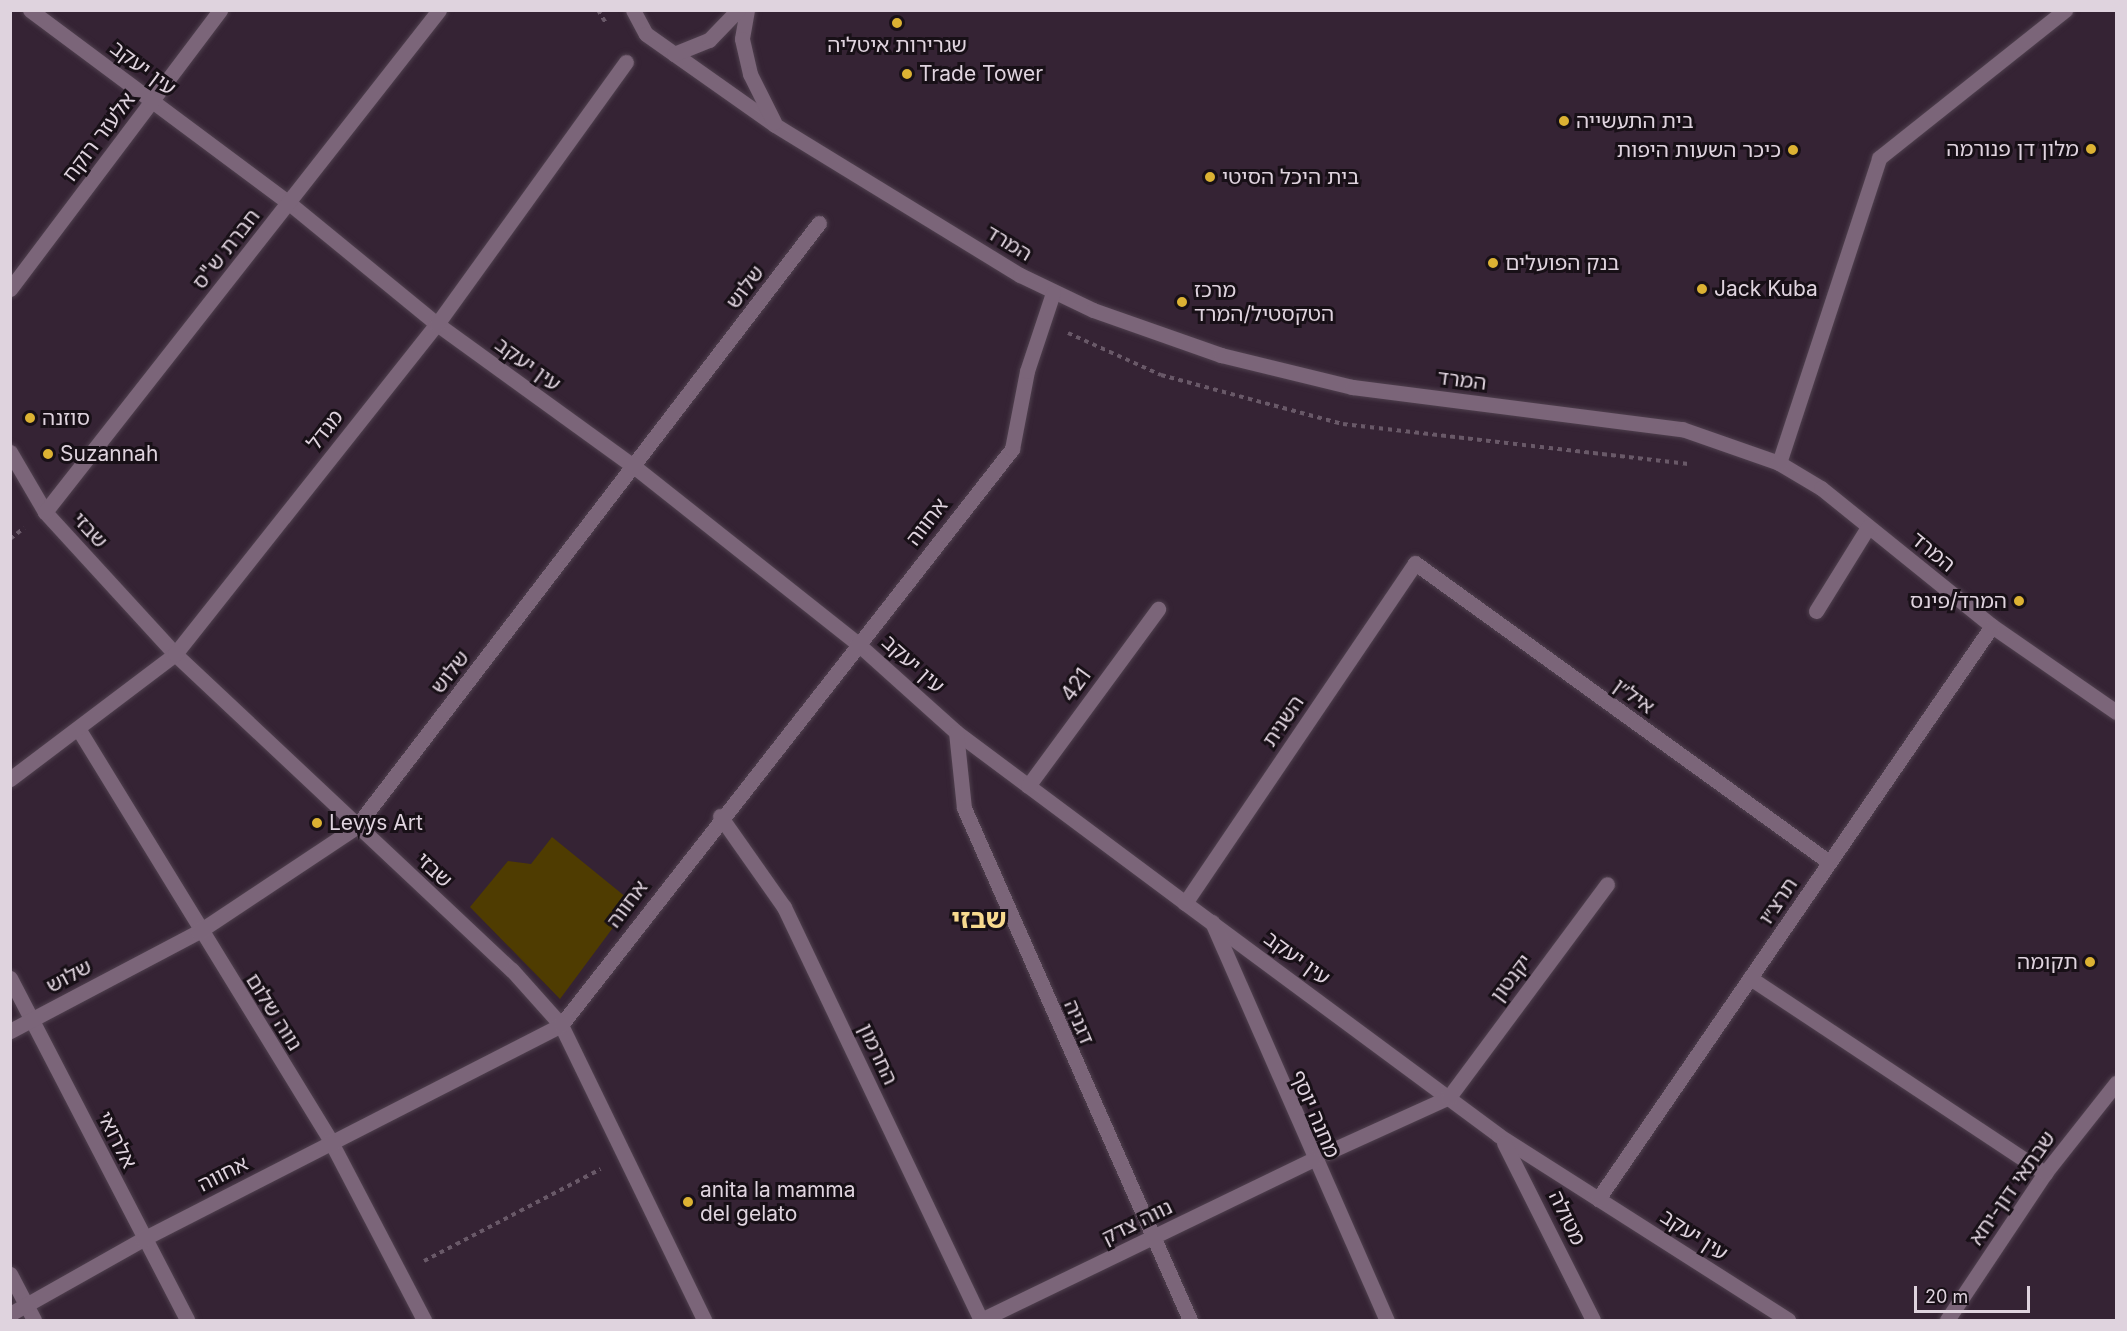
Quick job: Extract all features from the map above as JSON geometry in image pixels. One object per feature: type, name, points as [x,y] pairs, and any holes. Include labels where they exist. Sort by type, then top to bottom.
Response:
[{"type":"street","name":"עין יעקב","points":[[30,10],[290,203],[437,324],[636,468],[858,644],[956,732],[1185,903],[1498,1135],[1788,1320]]},
{"type":"street","name":"אלעזר רוקח","points":[[10,289],[220,10]]},
{"type":"street","name":"חברת ש\"ס","points":[[45,513],[439,10]]},
{"type":"street","name":"המרד","points":[[633,10],[646,34],[775,125],[1053,293],[1221,355],[1352,387],[1682,429],[1779,463],[1868,527],[1992,626],[2116,712]]},
{"type":"street","points":[[674,54],[709,40],[738,10]]},
{"type":"street","points":[[747,10],[742,39],[750,74],[775,125]]},
{"type":"street","points":[[1779,463],[1880,158],[2065,10]]},
{"type":"street","name":"מגדל","points":[[10,779],[79,730],[175,654],[437,324],[626,62]]},
{"type":"street","name":"שלוש","points":[[10,1031],[198,932],[356,827],[636,468],[819,223]]},
{"type":"street","name":"אחווה","points":[[10,1314],[143,1239],[561,1025],[720,816],[1012,449],[1027,371],[1053,293]]},
{"type":"street","name":"שבזי","points":[[10,452],[45,513],[175,654],[356,827],[512,970],[561,1025],[704,1320]]},
{"type":"street","points":[[1816,611],[1868,527]]},
{"type":"street","name":"איל״ן","points":[[1415,563],[1829,862]]},
{"type":"street","name":"השנית","points":[[1185,903],[1415,563]]},
{"type":"street","name":"421","points":[[1029,786],[1158,609]]},
{"type":"street","name":"תרצ״ו","points":[[1598,1199],[1992,626]]},
{"type":"street","name":"נווה שלום","points":[[79,730],[198,932],[331,1142],[424,1320]]},
{"type":"street","name":"דגניה","points":[[956,732],[964,808],[1149,1239],[1190,1320]]},
{"type":"street","name":"החרמון","points":[[720,816],[784,907],[981,1320]]},
{"type":"street","name":"יקנטון","points":[[1449,1097],[1607,884]]},
{"type":"street","name":"מחנה יוסף","points":[[1211,921],[1312,1160],[1386,1320]]},
{"type":"street","name":"אלרואי","points":[[10,978],[33,1019],[143,1239],[187,1320]]},
{"type":"street","points":[[1750,978],[2045,1173]]},
{"type":"street","name":"שבתאי דון-יחא","points":[[1947,1320],[2045,1173],[2116,1083]]},
{"type":"street","points":[[1328,1152],[1449,1097]]},
{"type":"street","name":"מטולה","points":[[1498,1135],[1593,1320]]},
{"type":"street","name":"נווה צדק","points":[[981,1320],[1312,1160]]},
{"type":"street","points":[[10,1274],[34,1320]]},
{"type":"path","points":[[400,1274],[626,1156]]},
{"type":"shaded area","points":[[552,837],[632,902],[560,999],[470,907],[508,861],[531,864]]},
{"type":"place","name":"שגרירות איטליה","points":[[897,23]]},
{"type":"place","name":"Trade Tower","points":[[907,74]]},
{"type":"place","name":"בית התעשייה","points":[[1564,121]]},
{"type":"place","name":"מלון דן פנורמה","points":[[2091,149]]},
{"type":"place","name":"כיכר השעות היפות","points":[[1793,150]]},
{"type":"place","name":"בית היכל הסיטי","points":[[1210,177]]},
{"type":"place","name":"בנק הפועלים","points":[[1493,263]]},
{"type":"place","name":"Jack Kuba","points":[[1702,289]]},
{"type":"place","name":"מרכז הטקסטיל/המרד","points":[[1182,302]]},
{"type":"place","name":"סוזנה","points":[[30,418]]},
{"type":"place","name":"Suzannah","points":[[48,454]]},
{"type":"place","name":"המרד/פינס","points":[[2019,601]]},
{"type":"place","name":"Levys Art","points":[[317,823]]},
{"type":"place","name":"תקומה","points":[[2090,962]]},
{"type":"place","name":"anita la mamma del gelato","points":[[688,1202]]},
{"type":"district","name":"שבזי","points":[[979,919]]}]
